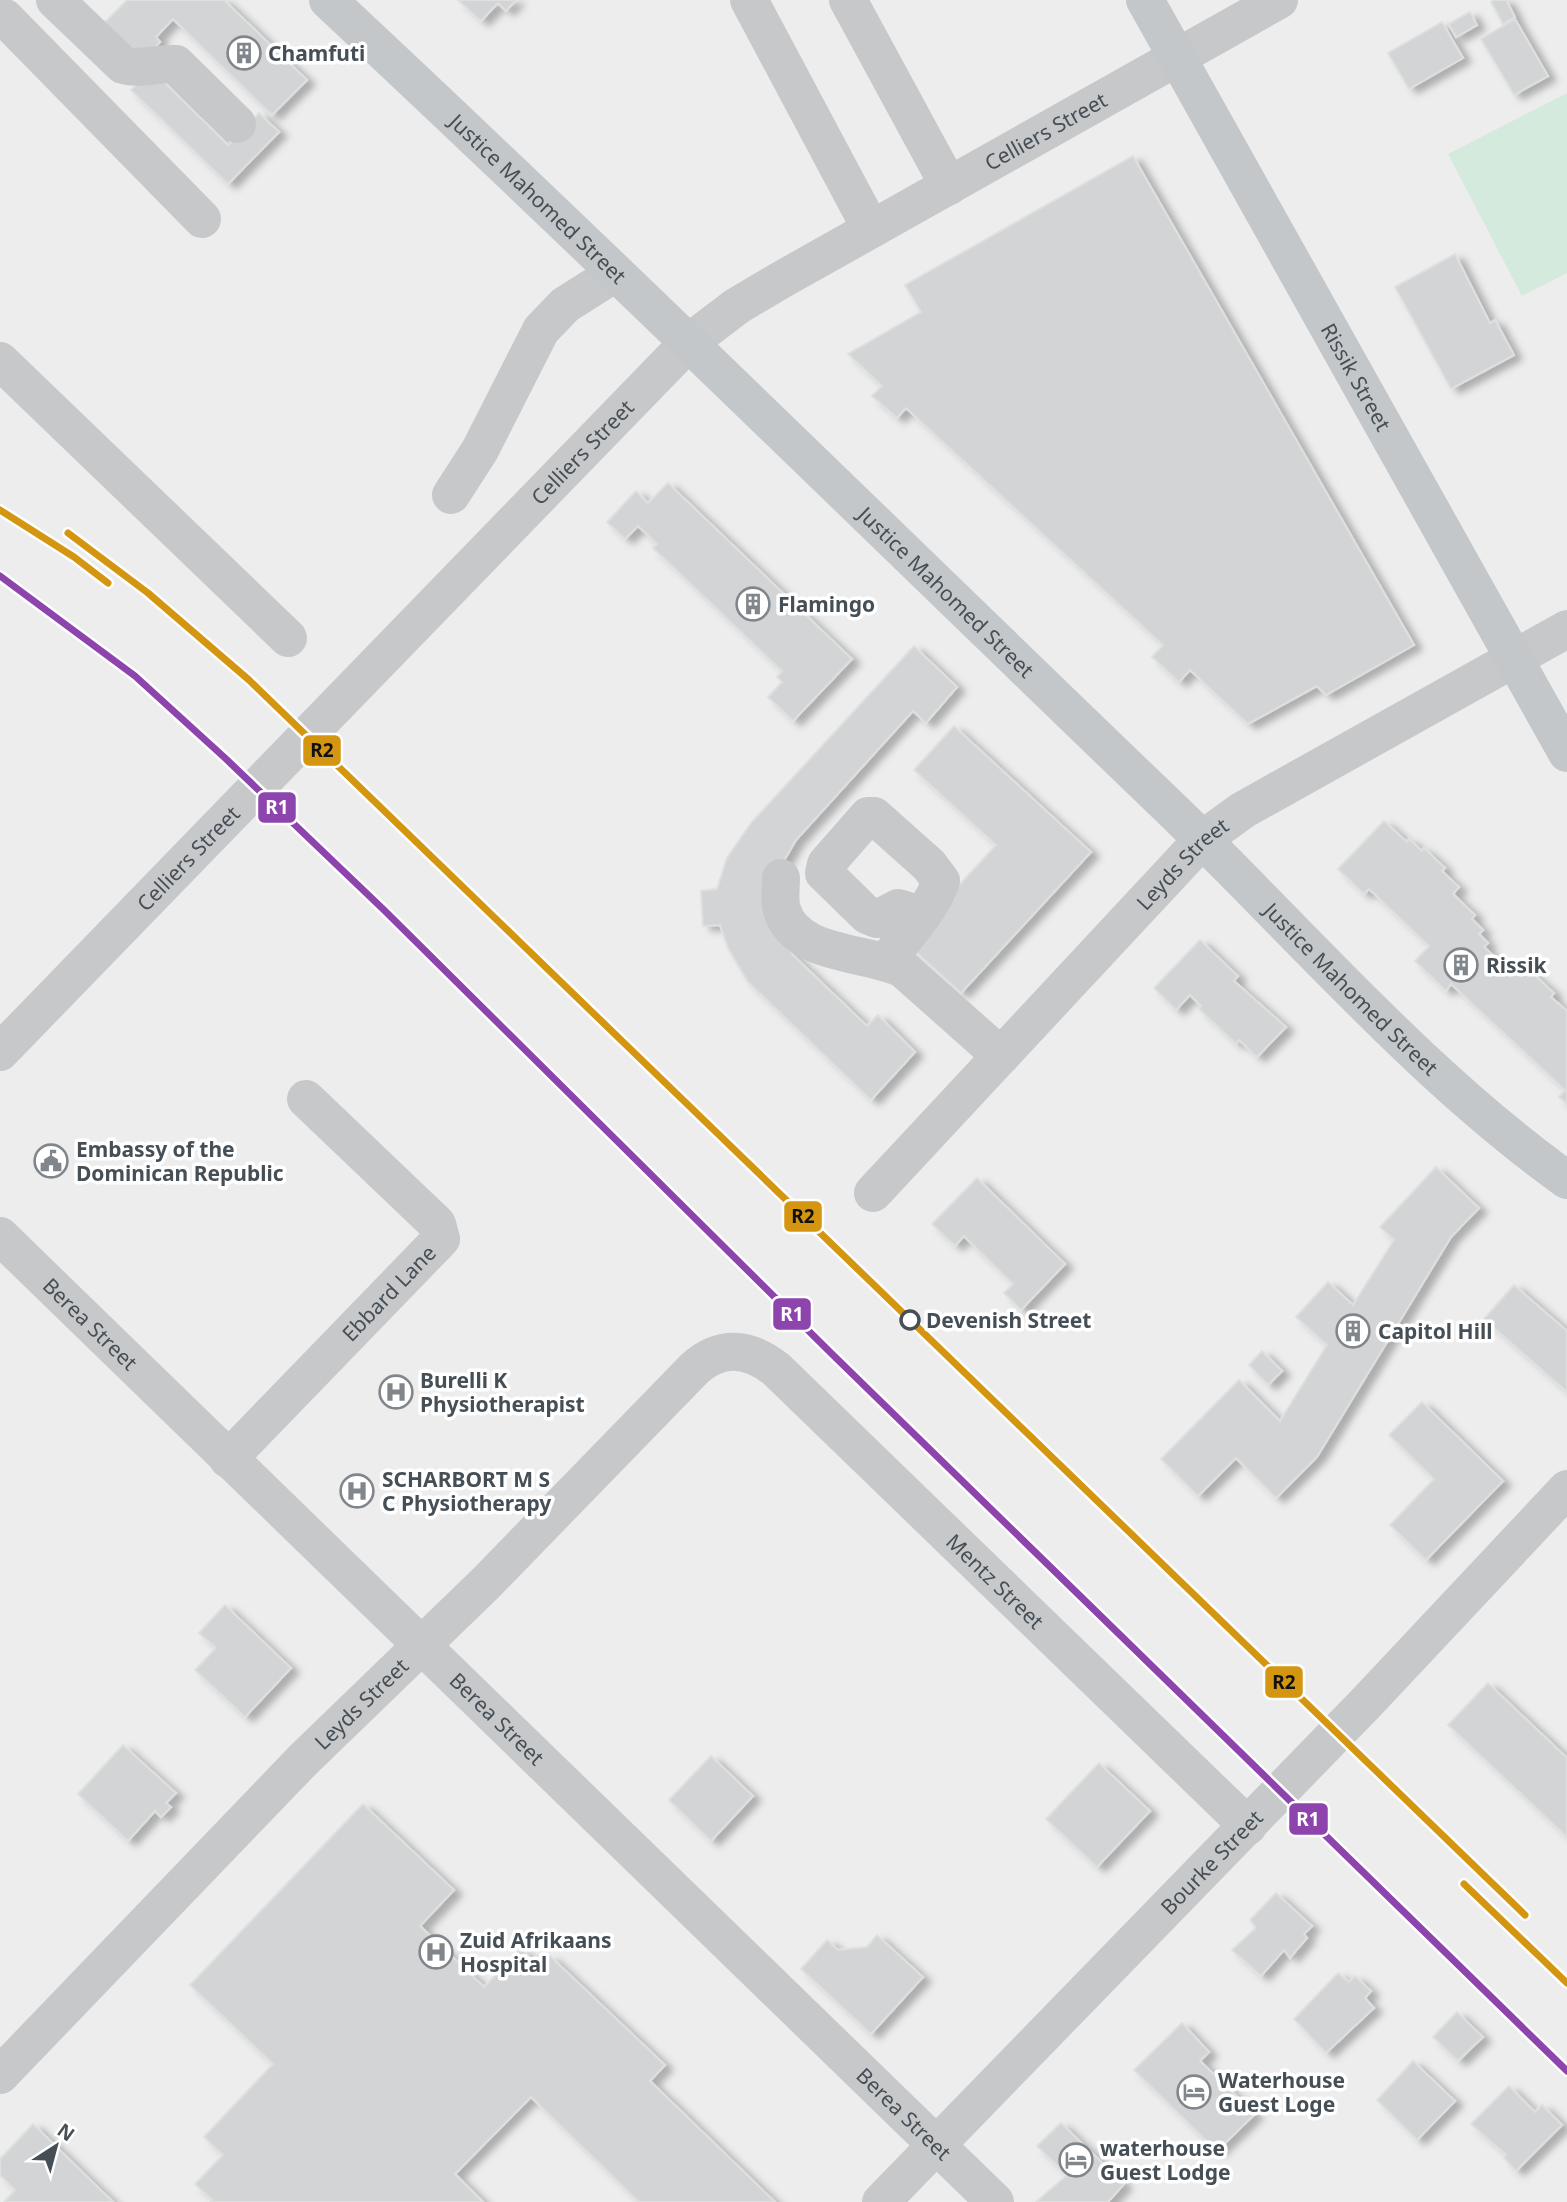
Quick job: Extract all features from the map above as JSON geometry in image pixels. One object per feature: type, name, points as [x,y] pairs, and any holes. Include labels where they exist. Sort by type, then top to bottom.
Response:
[{"type":"main road","name":"Justice Mahomed Street","points":[[328,0],[1203,839],[1347,989],[1513,1141],[1567,1180]]},
{"type":"main road","name":"Rissik Street","points":[[1145,0],[1567,753]]},
{"type":"street","points":[[55,0],[124,65],[139,69],[151,64],[176,64],[237,124]]},
{"type":"street","points":[[749,0],[871,229]]},
{"type":"street","points":[[848,0],[949,186]]},
{"type":"street","name":"Celliers Street","points":[[0,1052],[687,344],[753,296],[1279,0]]},
{"type":"street","points":[[8,12],[202,219]]},
{"type":"street","points":[[452,495],[480,450],[541,330],[565,306],[614,274]]},
{"type":"street","points":[[0,361],[288,638]]},
{"type":"street","name":"Leyds Street","points":[[873,1193],[1203,839],[1243,810],[1567,629]]},
{"type":"street","points":[[781,878],[781,907],[787,922],[816,945],[887,961],[903,969],[1000,1056]]},
{"type":"street","points":[[887,961],[921,915]]},
{"type":"street","name":"Ebbard Lane","points":[[228,1459],[441,1239],[437,1223],[306,1098]]},
{"type":"street","name":"Berea Street","points":[[0,1236],[995,2202]]},
{"type":"street","name":"Leyds Street","points":[[0,2076],[303,1760],[420,1646],[694,1369],[709,1356],[734,1350]]},
{"type":"street","name":"Mentz Street","points":[[734,1350],[761,1358],[797,1388],[1256,1816]]},
{"type":"street","name":"Bourke Street","points":[[881,2202],[1366,1703],[1567,1489]]},
{"type":"green space","points":[[1567,93],[1567,273],[1522,296],[1448,154]]},
{"type":"building","name":"Chamfuti","points":[[127,0],[224,0],[307,80],[272,115],[173,19],[156,37],[160,42],[137,65],[99,28]]},
{"type":"building","points":[[458,0],[516,0],[506,11],[498,3],[481,21]]},
{"type":"building","points":[[1506,0],[1515,17],[1503,24],[1491,2]]},
{"type":"building","points":[[1470,12],[1477,25],[1456,37],[1449,24]]},
{"type":"building","points":[[1515,19],[1548,76],[1514,95],[1481,39]]},
{"type":"building","points":[[1442,22],[1463,58],[1409,89],[1388,53]]},
{"type":"building","points":[[152,70],[228,145],[259,113],[279,132],[228,184],[131,90]]},
{"type":"building","points":[[1133,156],[1414,645],[1326,695],[1317,686],[1248,724],[1190,670],[1179,682],[1152,657],[1163,645],[906,408],[897,418],[872,396],[882,386],[848,354],[921,312],[905,285]]},
{"type":"building","points":[[1455,254],[1490,323],[1495,320],[1514,355],[1451,389],[1395,287]]},
{"type":"building","name":"Flamingo","points":[[668,483],[852,659],[793,721],[768,697],[782,682],[777,677],[782,671],[653,548],[657,544],[638,526],[625,539],[607,522],[636,491],[648,503]]},
{"type":"building","points":[[914,646],[957,687],[926,723],[913,711],[796,840],[768,888],[774,925],[793,955],[867,1026],[878,1015],[915,1052],[871,1100],[748,982],[728,948],[720,925],[703,926],[701,891],[717,889],[727,858],[751,823]]},
{"type":"building","points":[[954,726],[1091,852],[961,993],[906,943],[996,845],[914,770]]},
{"type":"building","name":"Rissik","points":[[1384,821],[1407,842],[1409,839],[1422,851],[1424,848],[1445,868],[1442,871],[1459,887],[1453,894],[1475,915],[1472,919],[1483,930],[1479,934],[1488,943],[1484,947],[1508,969],[1514,962],[1524,972],[1527,968],[1554,993],[1551,997],[1567,1011],[1567,1104],[1559,1097],[1565,1090],[1451,984],[1446,991],[1415,961],[1429,946],[1369,889],[1364,894],[1338,869]]},
{"type":"building","points":[[1200,940],[1238,976],[1234,981],[1286,1027],[1257,1057],[1239,1040],[1236,1044],[1199,1009],[1201,1006],[1190,995],[1176,1010],[1154,988]]},
{"type":"building","name":"Capitol Hill","points":[[1436,1167],[1479,1208],[1451,1237],[1317,1457],[1276,1498],[1236,1458],[1198,1496],[1161,1459],[1239,1380],[1280,1421],[1327,1345],[1296,1317],[1328,1282],[1353,1305],[1394,1240],[1380,1227]]},
{"type":"building","points":[[977,1178],[1065,1264],[1021,1310],[1004,1293],[1013,1284],[964,1236],[955,1246],[932,1224]]},
{"type":"building","points":[[1514,1285],[1567,1331],[1567,1392],[1484,1319]]},
{"type":"building","points":[[1262,1351],[1282,1371],[1268,1385],[1249,1365]]},
{"type":"building","points":[[1422,1402],[1503,1481],[1426,1560],[1390,1525],[1434,1479],[1389,1435]]},
{"type":"building","points":[[225,1605],[291,1668],[245,1717],[195,1670],[216,1648],[199,1633]]},
{"type":"building","points":[[1488,1683],[1567,1758],[1567,1837],[1448,1725]]},
{"type":"building","points":[[123,1745],[176,1793],[166,1803],[171,1807],[161,1817],[155,1811],[128,1841],[78,1794]]},
{"type":"building","points":[[711,1756],[753,1796],[711,1841],[669,1800]]},
{"type":"building","points":[[1099,1763],[1150,1811],[1097,1867],[1046,1819]]},
{"type":"building","points":[[363,1804],[454,1890],[420,1926],[484,1987],[521,1949],[539,1967],[550,1956],[665,2065],[650,2081],[775,2202],[639,2202],[531,2097],[455,2174],[483,2202],[210,2202],[212,2200],[195,2184],[223,2155],[204,2137],[273,2064],[190,1985]]},
{"type":"building","points":[[1276,1893],[1312,1926],[1304,1934],[1307,1938],[1290,1958],[1284,1950],[1261,1976],[1232,1950],[1256,1928],[1250,1920]]},
{"type":"building","points":[[877,1935],[923,1977],[871,2034],[801,1969],[827,1940],[838,1950],[867,1947]]},
{"type":"building","points":[[1338,1973],[1349,1982],[1355,1976],[1371,1991],[1365,1998],[1374,2008],[1326,2053],[1294,2019]]},
{"type":"building","points":[[1457,2012],[1483,2037],[1458,2061],[1433,2037]]},
{"type":"building","name":"Waterhouse Guest Loge","points":[[1182,2023],[1209,2052],[1200,2061],[1255,2114],[1217,2151],[1134,2070]]},
{"type":"building","points":[[1413,2061],[1455,2101],[1417,2140],[1377,2100]]},
{"type":"building","points":[[1509,2086],[1535,2112],[1542,2105],[1562,2125],[1516,2171],[1504,2158],[1506,2155],[1471,2124]]},
{"type":"building","name":"waterhouse Guest Lodge","points":[[1061,2123],[1124,2184],[1108,2202],[1036,2202],[1067,2175],[1037,2146]]},
{"type":"building","points":[[33,2124],[113,2202],[4,2202],[15,2190],[0,2175],[0,2159]]},
{"type":"transit line","name":"R2","points":[[0,510],[74,557],[108,583]]},
{"type":"transit line","name":"R2","points":[[68,533],[148,593],[249,680],[1525,1915]]},
{"type":"transit line","name":"R1","points":[[0,576],[135,676],[225,758],[384,910],[832,1354],[1567,2071]]},
{"type":"transit line","name":"R2","points":[[1464,1884],[1567,1983]]},
{"type":"place","name":"Chamfuti","points":[[244,53]]},
{"type":"place","name":"Flamingo","points":[[753,604]]},
{"type":"place","name":"Rissik","points":[[1461,965]]},
{"type":"place","name":"Embassy of the Dominican Republic","points":[[51,1161]]},
{"type":"place","name":"Devenish Street","points":[[910,1320]]},
{"type":"place","name":"Capitol Hill","points":[[1353,1331]]},
{"type":"place","name":"Burelli K Physiotherapist","points":[[396,1392]]},
{"type":"place","name":"SCHARBORT M S C Physiotherapy","points":[[357,1491]]},
{"type":"place","name":"Zuid Afrikaans Hospital","points":[[436,1952]]},
{"type":"place","name":"Waterhouse Guest Loge","points":[[1194,2092]]},
{"type":"place","name":"waterhouse Guest Lodge","points":[[1076,2160]]}]
